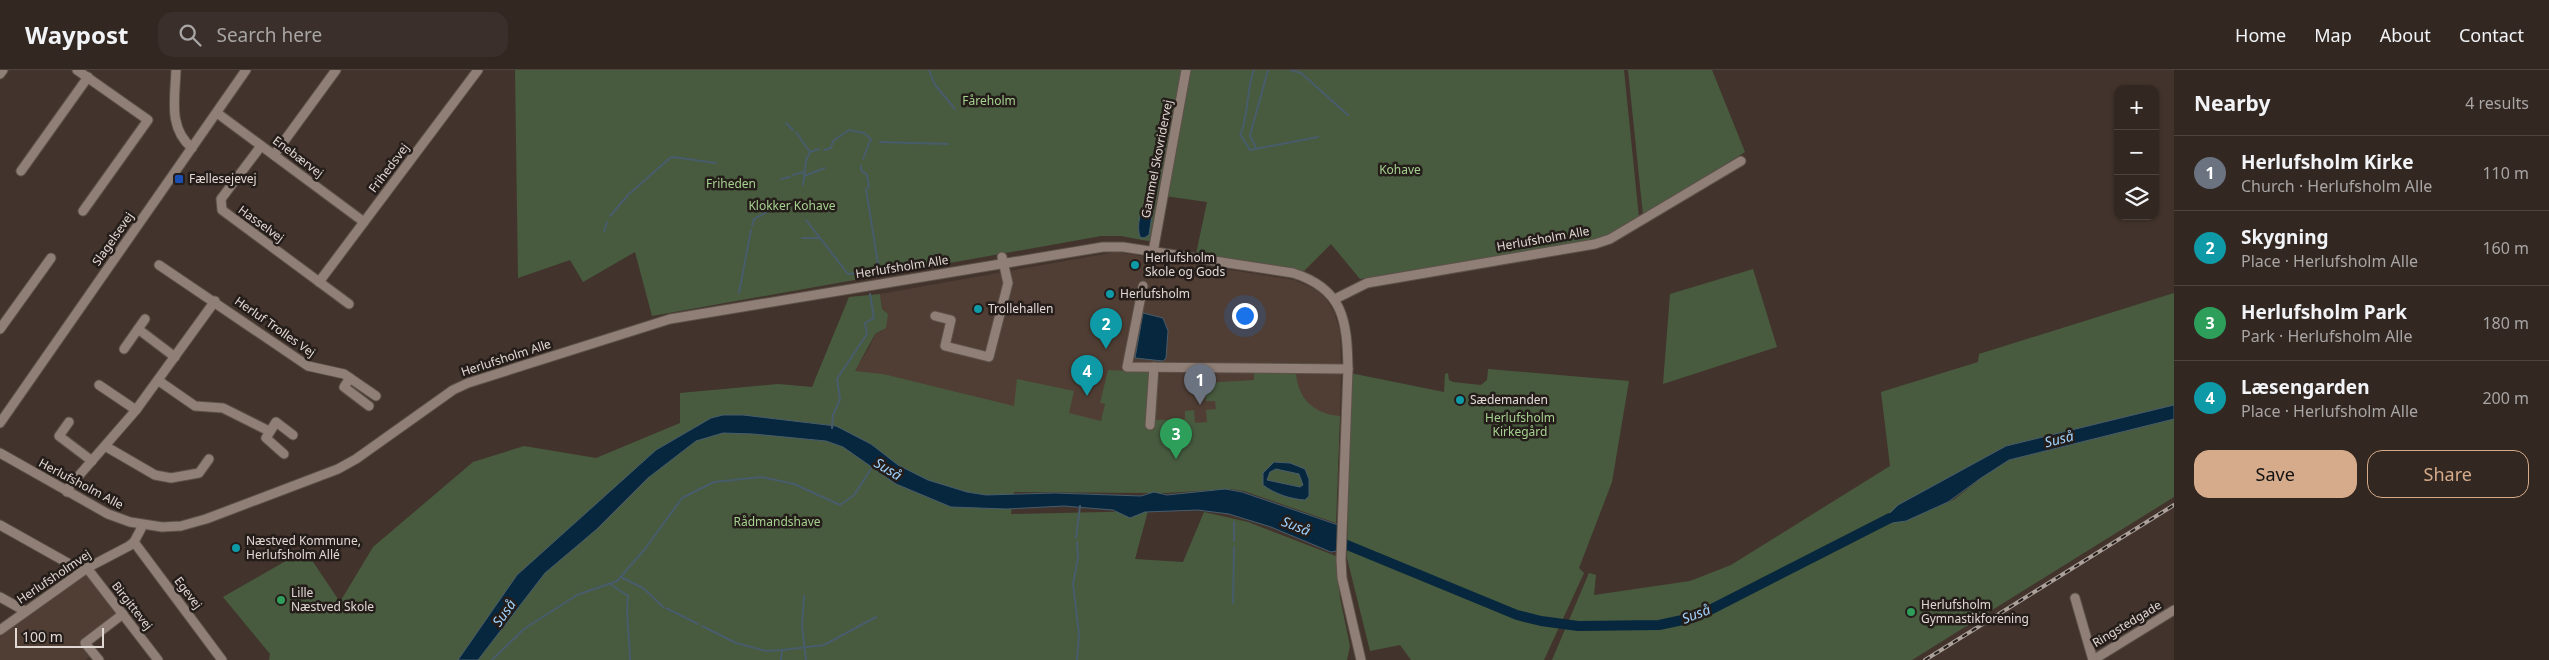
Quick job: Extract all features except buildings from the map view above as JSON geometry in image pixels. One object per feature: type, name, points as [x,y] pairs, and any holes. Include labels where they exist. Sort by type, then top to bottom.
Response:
[{"type":"street","points":[[0,74],[3,70]]},
{"type":"street","points":[[77,70],[148,120],[83,211]]},
{"type":"street","points":[[176,70],[176,127],[182,140],[192,148]]},
{"type":"street","name":"Slagelsevej","points":[[0,423],[246,70]]},
{"type":"street","points":[[274,155],[336,70]]},
{"type":"street","name":"Frihedsvej","points":[[320,282],[478,70]]},
{"type":"street","name":"Gammel Skovridervej","points":[[1153,252],[1186,70]]},
{"type":"street","points":[[21,171],[88,77]]},
{"type":"street","name":"Enebærvej","points":[[217,113],[364,222]]},
{"type":"street","name":"Hasselvej","points":[[261,146],[221,199],[222,210],[349,304]]},
{"type":"street","name":"Herlufsholm Alle","points":[[1334,300],[1357,286],[1378,280],[1595,244],[1610,239],[1740,161]]},
{"type":"street","name":"Herlufsholm Alle","points":[[0,453],[108,514],[143,525],[181,526],[206,519],[338,469],[356,459],[453,390],[468,382],[651,324],[693,314],[1003,260],[1103,247],[1123,247],[1294,273],[1316,282],[1334,300],[1345,322],[1348,368],[1341,560],[1342,578],[1361,660]]},
{"type":"street","points":[[0,329],[51,258]]},
{"type":"street","points":[[935,316],[951,320],[945,346],[989,357],[1008,283],[1003,260]]},
{"type":"street","name":"Herluf Trolles Vej","points":[[159,265],[215,301],[308,366],[344,374],[376,396]]},
{"type":"street","points":[[1143,286],[1127,367],[1348,368]]},
{"type":"street","name":"Herluf Trolles Vej","points":[[67,492],[69,487],[159,381],[215,301]]},
{"type":"street","points":[[124,349],[145,319]]},
{"type":"street","points":[[138,329],[175,357]]},
{"type":"street","points":[[1150,425],[1154,367]]},
{"type":"street","points":[[350,378],[344,387],[369,406]]},
{"type":"street","points":[[159,381],[195,406],[223,408],[269,432]]},
{"type":"street","points":[[99,385],[136,410]]},
{"type":"street","points":[[68,422],[59,436],[92,461]]},
{"type":"street","points":[[284,454],[266,438],[276,422],[292,435]]},
{"type":"street","points":[[105,446],[163,478],[199,473],[209,459]]},
{"type":"street","points":[[0,525],[84,570]]},
{"type":"street","points":[[134,542],[143,525]]},
{"type":"street","name":"Herlufsholmvej","points":[[0,630],[84,570],[134,542]]},
{"type":"street","name":"Egevej","points":[[134,542],[222,660]]},
{"type":"street","name":"Birgittevej","points":[[84,570],[123,614],[158,660]]},
{"type":"street","points":[[0,597],[25,611]]},
{"type":"street","points":[[2075,598],[2093,660]]},
{"type":"street","name":"Ringstedgade","points":[[2093,660],[2174,610]]},
{"type":"street","points":[[99,660],[86,643],[123,614]]},
{"type":"shaded area","points":[[1116,252],[1294,280],[1317,290],[1326,299],[1334,312],[1340,331],[1341,375],[1336,523],[1244,491],[1231,489],[1165,493],[1014,492],[847,383],[869,348],[875,334],[882,331],[885,311],[882,309],[880,294]]},
{"type":"shaded area","points":[[85,575],[91,575],[120,614],[81,642],[91,656],[85,660],[0,660],[0,635]]},
{"type":"green space","name":"Friheden","points":[[515,70],[1182,70],[1150,240],[1148,241],[1121,236],[1101,236],[652,316],[635,252],[583,282],[570,260],[518,278]]},
{"type":"green space","name":"Kohave","points":[[1190,70],[1624,70],[1639,218],[1621,232],[1597,240],[1360,279],[1331,244],[1304,271],[1196,254],[1207,202],[1165,196]]},
{"type":"green space","points":[[1628,70],[1712,70],[1745,152],[1643,215]]},
{"type":"green space","points":[[1753,269],[1777,347],[1663,384],[1670,294]]},
{"type":"green space","points":[[2174,293],[2174,405],[2006,446],[1961,471],[1906,521],[1955,499],[1981,478],[2009,460],[2174,419],[2174,497],[1912,660],[1552,660],[1589,573],[1596,575],[1594,595],[1690,581],[1731,565],[1890,466],[1881,392],[1978,362],[1979,354]]},
{"type":"green space","name":"Rådmandshave","points":[[880,294],[882,309],[888,314],[886,328],[875,334],[855,371],[883,374],[1014,406],[1017,379],[1074,391],[1069,413],[1101,421],[1105,404],[1100,403],[1108,370],[1159,372],[1156,420],[1185,419],[1185,411],[1194,410],[1195,423],[1207,422],[1206,410],[1216,409],[1215,401],[1206,401],[1204,383],[1254,380],[1254,372],[1296,373],[1300,390],[1309,404],[1322,412],[1340,416],[1336,523],[1244,491],[1231,489],[1165,493],[1014,492],[1011,514],[1148,511],[1135,559],[1183,562],[1204,512],[1248,522],[1336,556],[1340,598],[1350,646],[1347,660],[269,660],[270,654],[223,597],[305,550],[340,602],[373,547],[473,462],[524,446],[596,458],[680,423],[680,393],[778,384],[812,387],[849,297]]},
{"type":"green space","name":"Herlufsholm Kirkegård","points":[[1488,369],[1629,381],[1612,482],[1579,568],[1584,573],[1544,660],[1411,660],[1400,645],[1370,651],[1347,558],[1350,373],[1444,392],[1445,374],[1448,373],[1449,380],[1453,382],[1481,385],[1487,380]]},
{"type":"water","points":[[1150,204],[1153,208],[1149,235],[1144,238],[1140,237],[1139,222],[1144,206]]},
{"type":"water","points":[[1143,313],[1163,318],[1168,331],[1166,358],[1163,361],[1135,358]]},
{"type":"water","points":[[2174,405],[2174,419],[2009,460],[1948,502],[1906,521],[1878,525],[1898,505],[2006,446]]},
{"type":"water","points":[[723,415],[743,415],[836,426],[871,444],[898,465],[928,480],[967,492],[986,495],[1055,493],[1141,496],[1154,492],[1167,495],[1225,489],[1242,492],[1338,525],[1337,551],[1331,552],[1271,527],[1229,514],[1198,510],[1145,512],[1130,518],[1113,510],[1064,506],[1006,509],[951,507],[896,484],[843,447],[826,441],[723,433],[696,441],[648,478],[597,529],[545,573],[478,660],[458,660],[517,575],[656,450],[711,418]]},
{"type":"water","points":[[1274,462],[1290,463],[1305,469],[1309,479],[1309,496],[1305,500],[1283,496],[1273,491],[1263,485],[1263,473]],"holes":[[[1276,469],[1299,474],[1303,485],[1300,487],[1267,480],[1270,472]]]},
{"type":"waterway","points":[[929,70],[935,85],[955,109]]},
{"type":"waterway","points":[[1241,133],[1254,70]]},
{"type":"waterway","points":[[1256,148],[1250,135],[1268,70]]},
{"type":"waterway","points":[[1290,70],[1301,73],[1348,115]]},
{"type":"waterway","points":[[786,123],[793,130]]},
{"type":"waterway","points":[[824,150],[831,148],[833,141],[849,130],[864,133],[871,139],[863,159]]},
{"type":"waterway","points":[[796,132],[810,152]]},
{"type":"waterway","points":[[1240,134],[1250,150],[1318,137]]},
{"type":"waterway","points":[[880,142],[948,144]]},
{"type":"waterway","points":[[803,185],[806,160],[810,152],[819,149]]},
{"type":"waterway","points":[[610,216],[629,194],[670,158],[716,163]]},
{"type":"waterway","points":[[860,272],[870,271],[878,264],[866,189],[869,187],[867,175],[861,170],[861,166]]},
{"type":"waterway","points":[[804,176],[825,168]]},
{"type":"waterway","points":[[793,175],[803,172]]},
{"type":"waterway","points":[[781,179],[790,177]]},
{"type":"waterway","points":[[752,226],[754,219],[780,205]]},
{"type":"waterway","points":[[806,220],[848,274],[855,273]]},
{"type":"waterway","points":[[604,231],[607,222]]},
{"type":"waterway","points":[[739,293],[751,230]]},
{"type":"waterway","points":[[802,238],[820,238]]},
{"type":"waterway","points":[[832,428],[833,415],[840,399],[837,379],[867,334],[865,323],[874,318],[870,294]]},
{"type":"waterway","points":[[492,660],[524,629],[577,595],[617,581],[645,549],[682,498],[714,482],[762,477],[794,484],[840,505],[854,495],[873,466]]},
{"type":"waterway","points":[[1076,538],[1080,506]]},
{"type":"waterway","name":"Suså","points":[[1335,540],[1517,615],[1541,621],[1578,626],[1659,625],[1692,618],[1704,613],[1890,518]]},
{"type":"waterway","points":[[1234,522],[1234,541]]},
{"type":"waterway","points":[[1077,542],[1078,558],[1073,584],[1079,634],[1077,660]]},
{"type":"waterway","points":[[1233,603],[1234,547]]},
{"type":"waterway","points":[[621,577],[643,588],[663,607]]},
{"type":"waterway","points":[[610,584],[628,596],[627,613],[630,660]]},
{"type":"waterway","points":[[804,596],[802,626],[806,660]]},
{"type":"waterway","points":[[666,608],[698,624]]},
{"type":"waterway","points":[[702,626],[736,643],[766,651],[824,645],[876,617]]},
{"type":"waterway","points":[[781,660],[782,650]]},
{"type":"railway","points":[[1925,660],[2174,505]]},
{"type":"place","name":"Fællesejevej","points":[[179,179]]},
{"type":"place","name":"Herlufsholm Skole og Gods","points":[[1135,265]]},
{"type":"place","name":"Herlufsholm","points":[[1110,294]]},
{"type":"place","name":"Trollehallen","points":[[978,309]]},
{"type":"place","name":"Skygning","points":[[1106,349]]},
{"type":"place","name":"Læsengarden","points":[[1087,396]]},
{"type":"place","name":"Sædemanden","points":[[1460,400]]},
{"type":"place","name":"Herlufsholm Kirke","points":[[1200,405]]},
{"type":"place","name":"Herlufsholm Park","points":[[1176,459]]},
{"type":"place","name":"Næstved Kommune, Herlufsholm Allé","points":[[236,548]]},
{"type":"place","name":"Lille Næstved Skole","points":[[281,600]]},
{"type":"place","name":"Herlufsholm Gymnastikforening","points":[[1911,612]]},
{"type":"park label","name":"Fåreholm","points":[[989,101]]},
{"type":"park label","name":"Klokker Kohave","points":[[792,206]]}]
